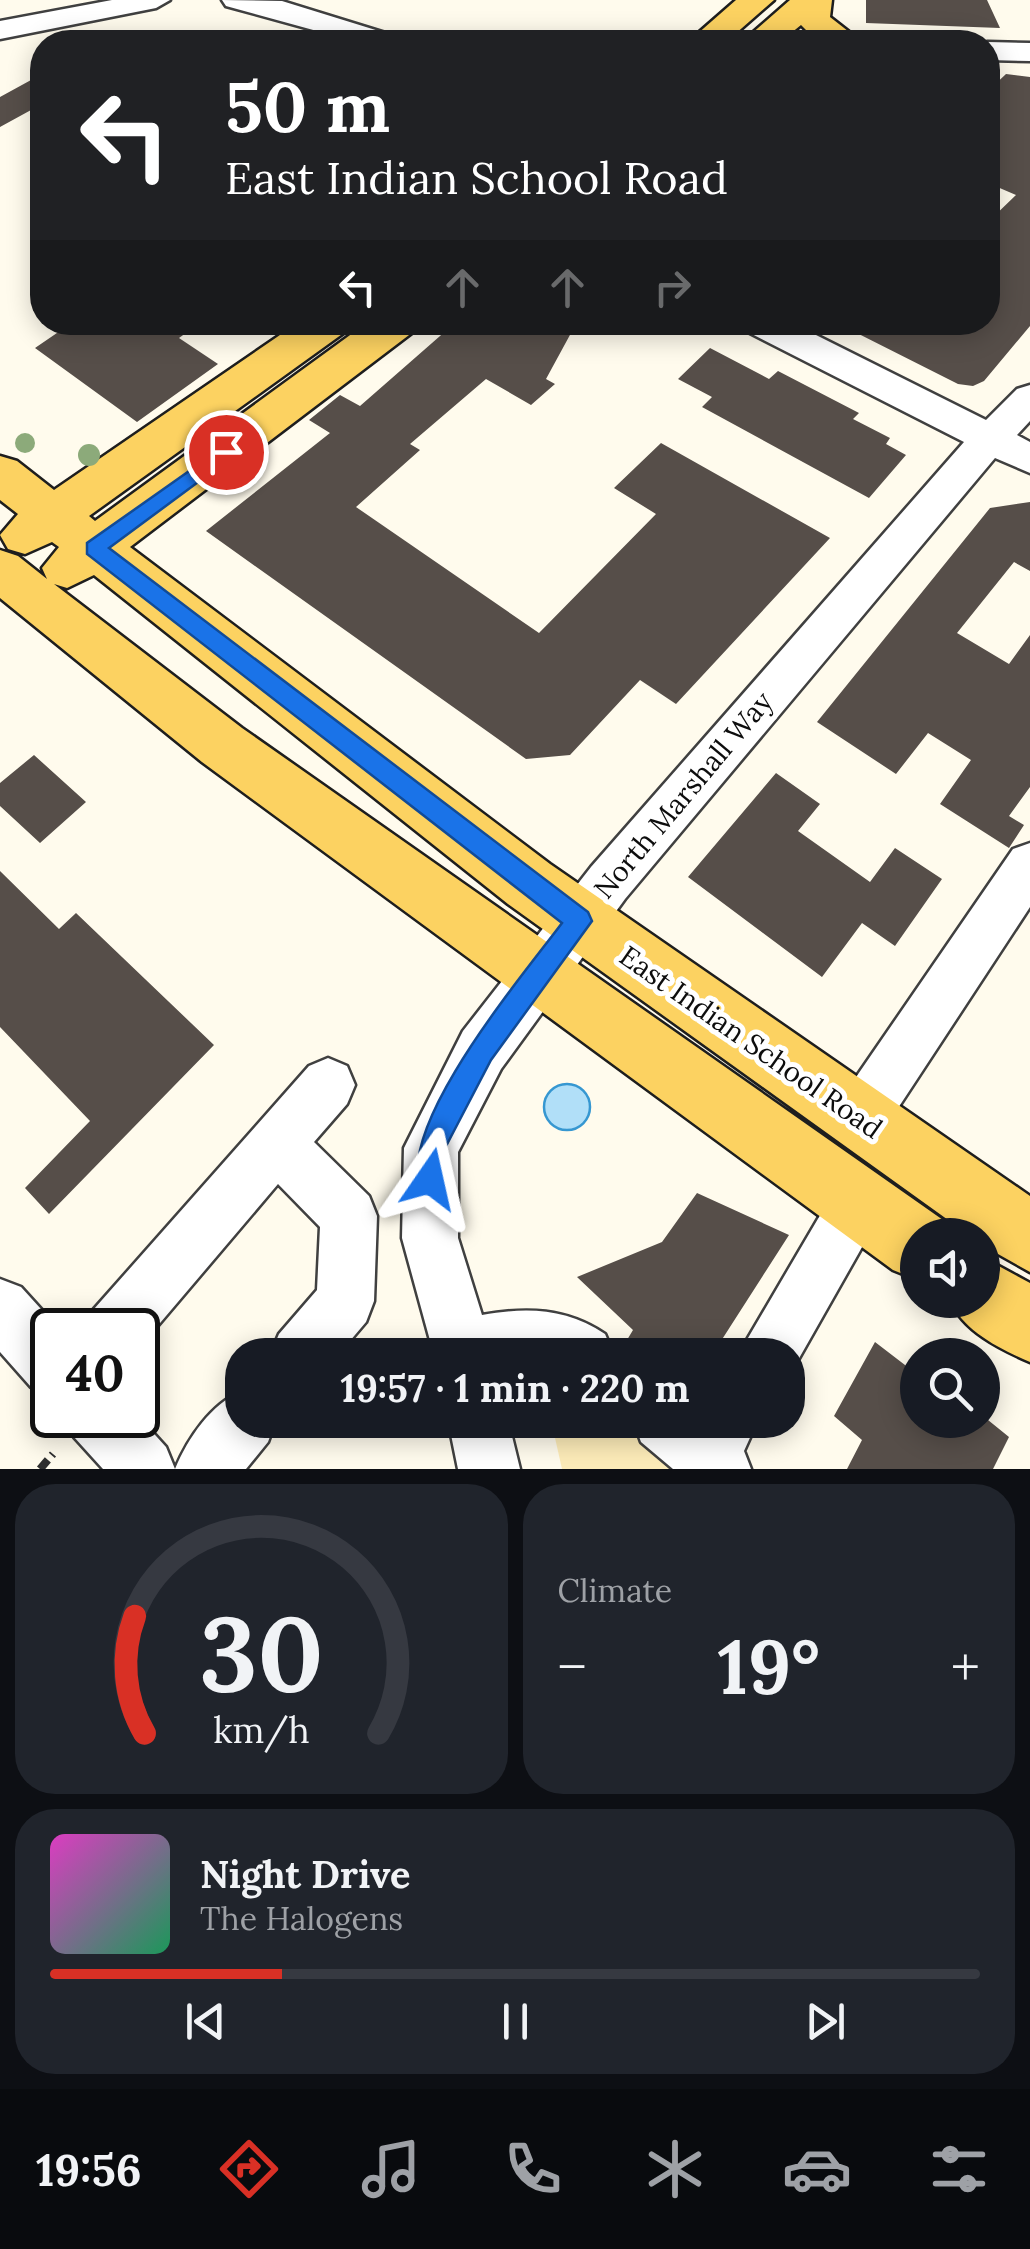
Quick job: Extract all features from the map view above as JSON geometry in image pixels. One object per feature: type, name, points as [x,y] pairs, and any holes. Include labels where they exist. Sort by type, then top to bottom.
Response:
[{"type":"main road","points":[[721,30],[757,0]]},
{"type":"main road","points":[[774,30],[813,0]]},
{"type":"main road","points":[[813,0],[812,13],[824,30]]},
{"type":"main road","points":[[8,582],[54,516],[312,335]]},
{"type":"main road","points":[[8,582],[94,548],[381,335]]},
{"type":"main road","name":"East Indian School Road","points":[[0,474],[579,921],[1030,1238]]},
{"type":"main road","points":[[8,582],[222,745],[900,1232]]},
{"type":"main road","points":[[1000,1305],[1030,1326]]},
{"type":"street","points":[[0,30],[156,0]]},
{"type":"street","points":[[236,0],[282,9],[348,30]]},
{"type":"street","points":[[1000,53],[1030,52]]},
{"type":"street","points":[[784,335],[1010,449]]},
{"type":"street","name":"North Marshall Way","points":[[459,1338],[430,1238],[430,1148],[482,1050],[579,921],[740,727],[1010,449],[1030,398]]},
{"type":"street","points":[[860,1118],[1030,866]]},
{"type":"street","points":[[134,1308],[328,1085]]},
{"type":"street","points":[[278,1145],[349,1216],[345,1301],[314,1338]]},
{"type":"street","points":[[778,1338],[859,1203]]},
{"type":"street","points":[[0,1308],[30,1341]]},
{"type":"street","points":[[83,1438],[144,1469]]},
{"type":"street","points":[[206,1469],[231,1438]]},
{"type":"street","points":[[482,1438],[489,1469]]},
{"type":"path","points":[[40,1469],[71,1438]]},
{"type":"sand","points":[[555,1438],[656,1438],[690,1469],[562,1469]]},
{"type":"water","points":[[567,1084],[583,1091],[590,1107],[583,1123],[567,1130],[551,1123],[544,1107],[551,1091]]},
{"type":"building","points":[[866,0],[987,0],[1000,28],[866,23]]},
{"type":"building","points":[[1006,74],[1030,77],[1030,326],[984,381],[973,386],[958,384],[861,335],[1000,335],[1000,210],[1016,195],[1000,188],[1000,80]]},
{"type":"building","points":[[30,81],[30,111],[0,127],[0,97]]},
{"type":"building","points":[[54,335],[183,335],[179,338],[218,364],[137,422],[35,348]]},
{"type":"building","points":[[441,335],[570,335],[546,379],[555,384],[531,405],[486,379],[410,444],[420,450],[356,507],[539,633],[656,514],[614,488],[661,443],[830,538],[676,704],[640,680],[570,755],[526,759],[206,531],[330,433],[309,420],[340,395],[360,406]]},
{"type":"building","points":[[710,348],[769,379],[778,371],[859,413],[853,419],[890,438],[886,444],[906,455],[869,498],[702,407],[712,397],[678,379]]},
{"type":"building","points":[[1030,502],[1030,571],[1014,562],[957,633],[1009,664],[1030,635],[1030,787],[1009,816],[1024,825],[1009,848],[940,804],[971,760],[928,733],[896,774],[817,722],[990,508]]},
{"type":"building","points":[[34,755],[86,802],[40,843],[0,806],[0,783]]},
{"type":"building","points":[[776,773],[820,804],[798,831],[870,882],[895,848],[942,879],[895,946],[862,923],[822,977],[688,877]]},
{"type":"building","points":[[0,871],[59,929],[76,913],[214,1045],[49,1214],[25,1188],[90,1121],[0,1027]]},
{"type":"building","points":[[697,1193],[789,1235],[723,1338],[628,1338],[633,1330],[577,1277],[662,1242]]},
{"type":"building","points":[[875,1342],[900,1361],[900,1438],[1000,1438],[1000,1430],[1009,1437],[993,1469],[847,1469],[862,1440],[834,1416]]},
{"type":"route","points":[[226,452],[94,548],[579,921],[482,1050],[430,1148],[430,1179]]}]
